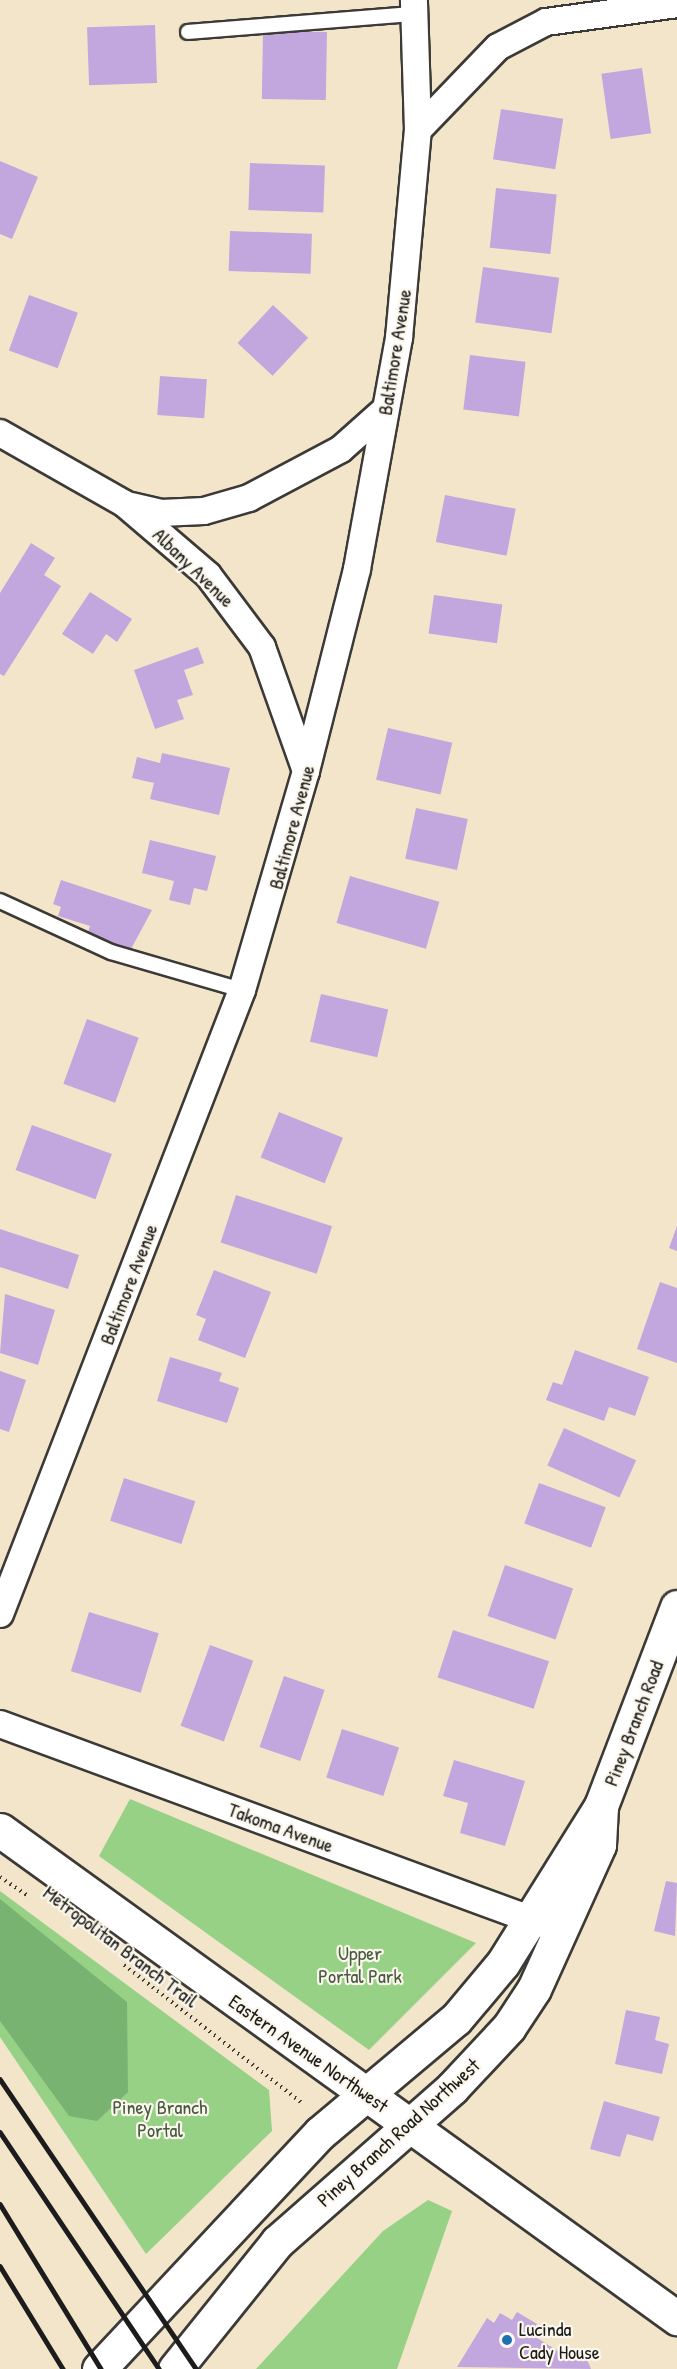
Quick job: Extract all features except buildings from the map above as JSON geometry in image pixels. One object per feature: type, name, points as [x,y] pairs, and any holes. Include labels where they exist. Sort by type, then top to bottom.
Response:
[{"type":"main road","name":"Piney Branch Road","points":[[601,1806],[677,1607]]},
{"type":"main road","points":[[99,2369],[224,2231],[364,2091],[456,2019],[503,1963],[601,1806]]},
{"type":"main road","name":"Piney Branch Road Northwest","points":[[175,2369],[277,2242],[408,2123],[452,2088],[509,2027],[563,1931],[598,1845],[601,1806]]},
{"type":"main road","name":"Eastern Avenue Northwest","points":[[0,1830],[677,2318]]},
{"type":"street","points":[[418,130],[498,47],[546,22],[677,4]]},
{"type":"street","name":"Baltimore Avenue","points":[[0,1614],[242,990],[306,771],[357,569],[399,338],[418,130],[414,7]]},
{"type":"street","name":"Albany Avenue","points":[[125,504],[183,512],[249,498],[341,449],[385,410]]},
{"type":"street","name":"Albany Avenue","points":[[0,433],[125,504],[183,550],[238,608],[280,686],[306,771]]},
{"type":"street","name":"Takoma Avenue","points":[[0,1724],[563,1931]]},
{"type":"lane","points":[[188,32],[414,7]]},
{"type":"lane","points":[[0,901],[111,952],[242,990]]},
{"type":"path","name":"Metropolitan Branch Trail","points":[[0,1877],[36,1901]]},
{"type":"path","name":"Metropolitan Branch Trail","points":[[119,1961],[308,2108]]},
{"type":"green space","name":"Upper Portal Park","points":[[130,1799],[476,1943],[369,2050],[99,1856]]},
{"type":"green space","name":"Piney Branch Portal","points":[[0,1891],[269,2090],[272,2131],[146,2254],[0,2037]]},
{"type":"green space","points":[[0,1899],[127,2002],[128,2092],[97,2121],[69,2116],[0,2021]]},
{"type":"green space","points":[[428,2200],[452,2211],[397,2369],[256,2369],[383,2231]]},
{"type":"railway","points":[[0,2079],[196,2369]]},
{"type":"railway","points":[[0,2132],[159,2369]]},
{"type":"railway","points":[[0,2204],[101,2369]]},
{"type":"railway","points":[[0,2266],[63,2369]]},
{"type":"place","name":"Lucinda Cady House","points":[[507,2340]]}]
